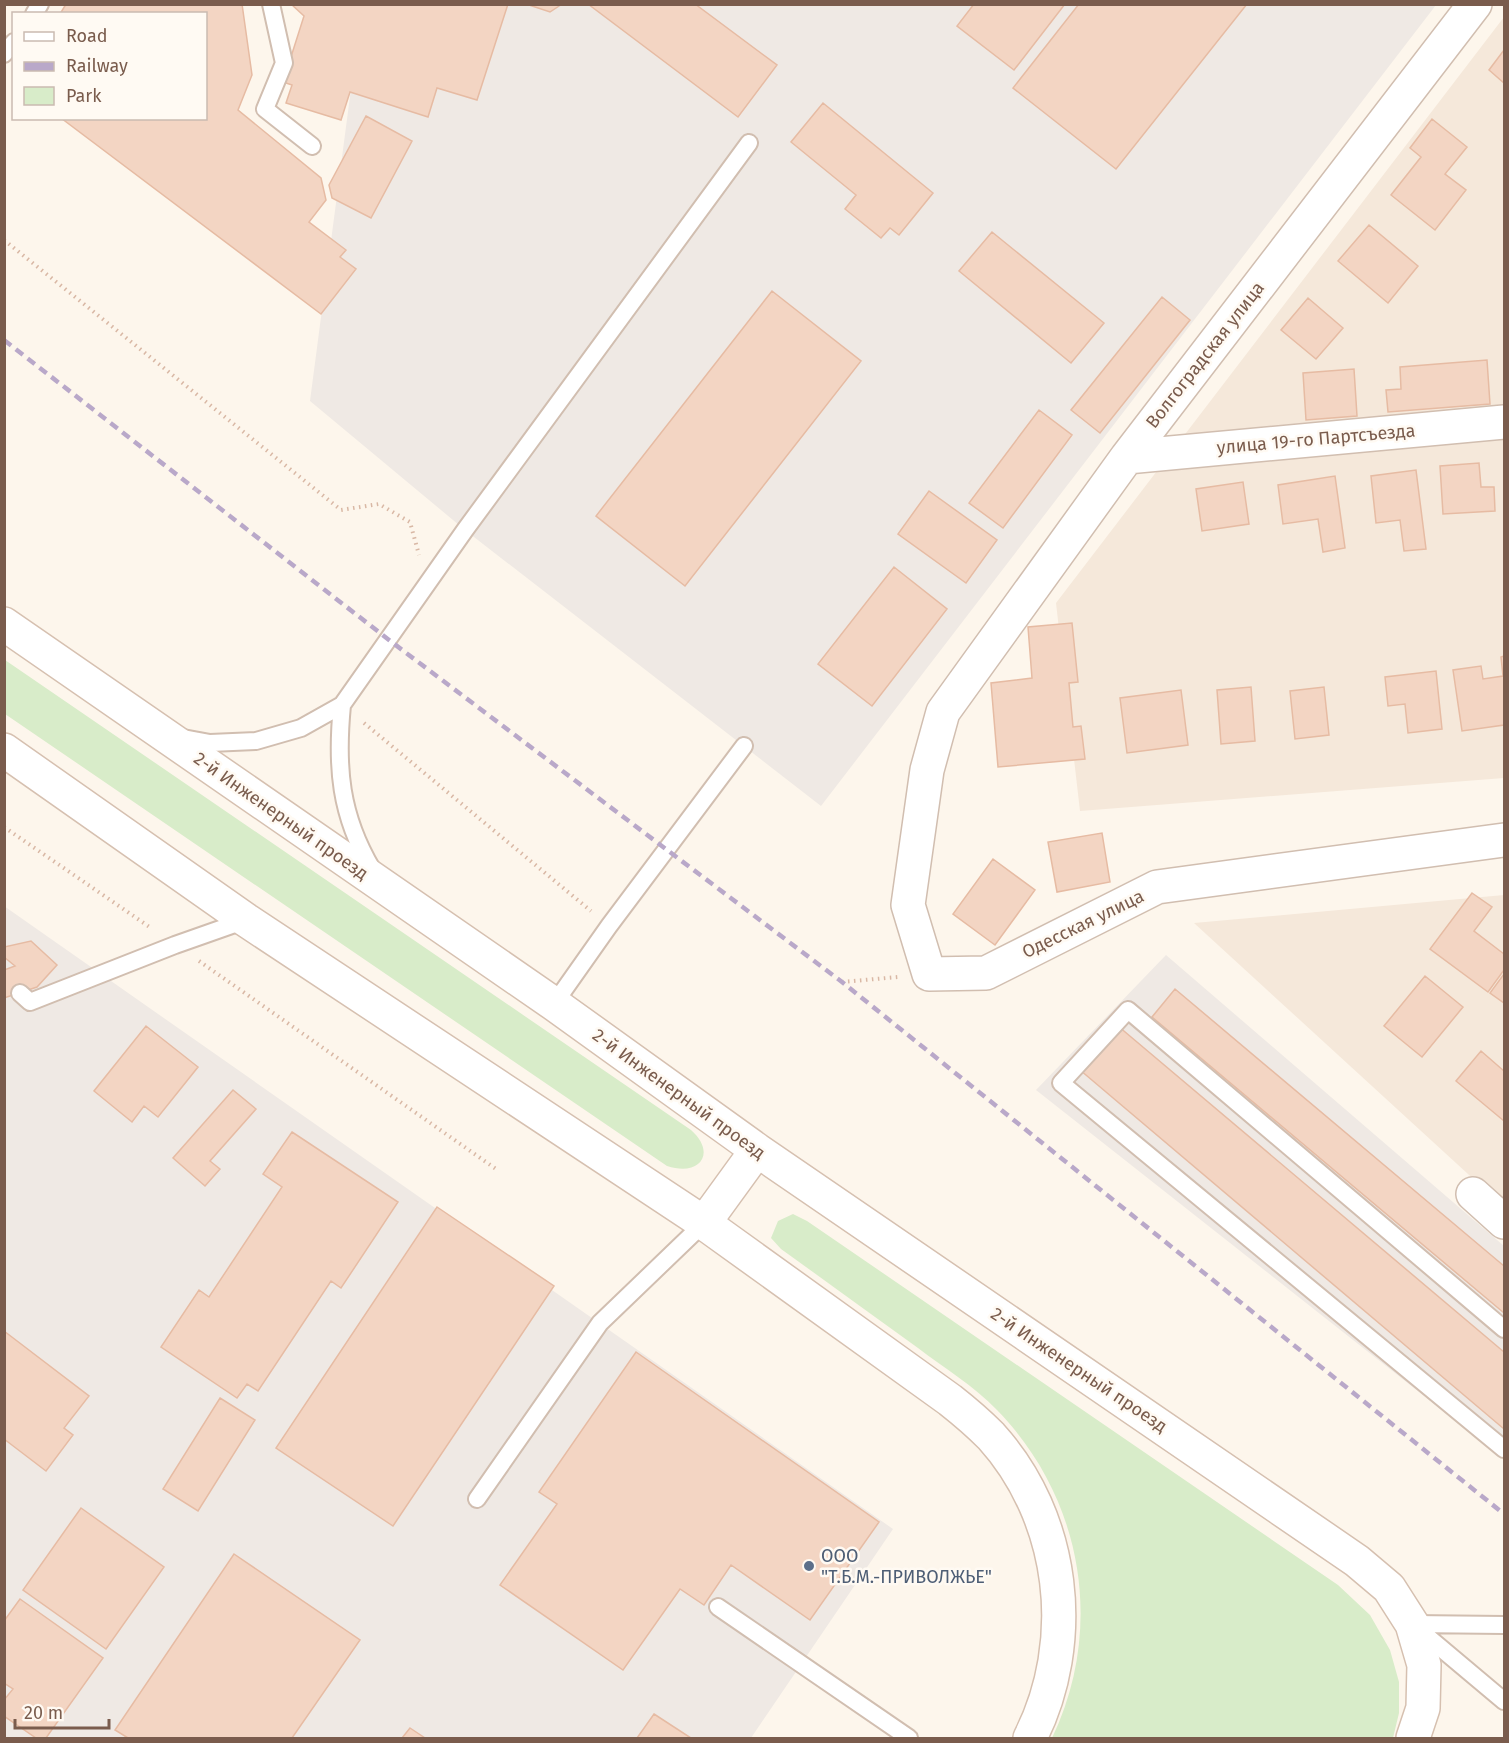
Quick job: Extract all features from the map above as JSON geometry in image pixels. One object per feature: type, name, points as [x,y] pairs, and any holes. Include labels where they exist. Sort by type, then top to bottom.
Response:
[{"type":"main road","name":"Волгоградская улица","points":[[929,974],[909,905],[927,770],[943,712],[1126,457],[1475,4]]},
{"type":"main road","name":"улица 19-го Партсъезда","points":[[1126,457],[1504,422]]},
{"type":"main road","name":"2-й Инженерный проезд","points":[[4,624],[554,1004],[757,1150],[1357,1561],[1389,1588],[1412,1624],[1424,1665],[1423,1708],[1413,1738]]},
{"type":"main road","points":[[4,750],[246,920],[704,1224],[950,1400],[985,1430],[1009,1459],[1036,1507],[1053,1560],[1058,1597],[1058,1643],[1047,1697],[1029,1738]]},
{"type":"main road","name":"Одесская улица","points":[[929,974],[986,973],[1157,888],[1504,840]]},
{"type":"main road","points":[[704,1224],[757,1150]]},
{"type":"main road","points":[[1473,1194],[1504,1222]]},
{"type":"lane","points":[[271,4],[284,63],[265,109],[312,146]]},
{"type":"lane","points":[[164,735],[210,743],[256,741],[301,728],[342,705],[748,143]]},
{"type":"lane","points":[[342,705],[338,743],[340,780],[348,817],[358,843],[380,884]]},
{"type":"lane","points":[[554,1004],[609,926],[744,746]]},
{"type":"lane","points":[[20,993],[30,1002],[175,945],[246,920]]},
{"type":"lane","points":[[1504,1329],[1128,1010],[1061,1083],[1504,1449]]},
{"type":"lane","points":[[477,1499],[600,1323],[704,1224]]},
{"type":"lane","points":[[718,1607],[909,1738]]},
{"type":"lane","points":[[1412,1624],[1504,1624]]},
{"type":"lane","points":[[1412,1624],[1504,1701]]},
{"type":"path","points":[[4,240],[341,510],[379,504],[410,522],[428,583]]},
{"type":"path","points":[[342,705],[609,926]]},
{"type":"path","points":[[4,827],[496,1169]]},
{"type":"path","points":[[842,982],[929,974]]},
{"type":"shaded area","points":[[362,5],[1436,5],[821,806],[465,530],[310,401]]},
{"type":"shaded area","points":[[1504,17],[1504,778],[1080,811],[1056,603]]},
{"type":"shaded area","points":[[1504,895],[1504,1207],[1194,923]]},
{"type":"shaded area","points":[[4,906],[893,1529],[751,1738],[5,1738]]},
{"type":"shaded area","points":[[1166,955],[1504,1246],[1504,1459],[1036,1090]]},
{"type":"green space","points":[[5,660],[691,1130],[703,1147],[704,1154],[701,1161],[696,1166],[688,1168],[679,1169],[667,1166],[5,714]]},
{"type":"green space","points":[[793,1214],[807,1221],[1338,1585],[1370,1615],[1390,1650],[1399,1682],[1399,1713],[1393,1738],[1052,1738],[1068,1696],[1078,1653],[1081,1609],[1077,1566],[1066,1523],[1049,1483],[1026,1445],[997,1410],[979,1393],[781,1249],[771,1238],[778,1221]]},
{"type":"building","points":[[66,4],[242,4],[252,75],[238,110],[321,178],[326,200],[309,222],[346,250],[340,257],[356,269],[321,314],[64,120],[207,120],[207,12],[61,12]]},
{"type":"building","points":[[291,4],[508,4],[477,100],[437,88],[428,117],[350,92],[341,120],[286,103],[292,85],[283,82],[304,16]]},
{"type":"building","points":[[526,4],[562,4],[550,12]]},
{"type":"building","points":[[588,4],[695,4],[777,65],[738,117]]},
{"type":"building","points":[[974,4],[1065,4],[1014,70],[957,26]]},
{"type":"building","points":[[1079,4],[1247,4],[1116,169],[1013,88]]},
{"type":"building","points":[[1504,50],[1504,83],[1489,70]]},
{"type":"building","points":[[823,103],[933,193],[899,235],[890,228],[881,238],[845,209],[856,195],[791,142]]},
{"type":"building","points":[[366,116],[412,141],[371,218],[332,198],[329,185]]},
{"type":"building","points":[[1432,119],[1467,147],[1445,174],[1466,190],[1435,230],[1391,195],[1421,157],[1410,148]]},
{"type":"building","points":[[1369,225],[1418,266],[1388,303],[1338,261]]},
{"type":"building","points":[[992,232],[1104,323],[1071,363],[959,271]]},
{"type":"building","points":[[772,291],[861,361],[685,586],[596,516]]},
{"type":"building","points":[[1162,297],[1190,320],[1100,433],[1071,410]]},
{"type":"building","points":[[1308,298],[1343,328],[1316,359],[1281,330]]},
{"type":"building","points":[[1487,360],[1490,404],[1388,412],[1386,390],[1401,389],[1400,367]]},
{"type":"building","points":[[1354,369],[1357,416],[1306,420],[1303,373]]},
{"type":"building","points":[[1039,410],[1072,435],[1003,528],[969,503]]},
{"type":"building","points":[[1479,463],[1481,487],[1494,487],[1495,511],[1443,514],[1440,466]]},
{"type":"building","points":[[1416,470],[1426,549],[1404,551],[1400,520],[1376,523],[1371,476]]},
{"type":"building","points":[[1335,476],[1345,548],[1323,552],[1318,519],[1283,524],[1278,485]]},
{"type":"building","points":[[1243,482],[1249,524],[1202,531],[1196,489]]},
{"type":"building","points":[[929,491],[997,540],[966,583],[898,534]]},
{"type":"building","points":[[894,567],[947,609],[872,706],[818,664]]},
{"type":"building","points":[[1072,623],[1078,682],[1069,683],[1073,727],[1081,726],[1085,759],[998,767],[991,683],[1032,678],[1028,627]]},
{"type":"building","points":[[1504,656],[1504,725],[1462,731],[1453,670],[1481,666],[1483,679],[1503,676],[1501,657]]},
{"type":"building","points":[[1436,671],[1442,729],[1408,733],[1405,704],[1388,706],[1385,677]]},
{"type":"building","points":[[1251,687],[1255,741],[1221,744],[1217,690]]},
{"type":"building","points":[[1324,687],[1329,735],[1295,739],[1290,691]]},
{"type":"building","points":[[1181,690],[1188,745],[1127,753],[1120,698]]},
{"type":"building","points":[[1102,833],[1110,882],[1057,892],[1048,842]]},
{"type":"building","points":[[993,859],[1035,890],[995,945],[953,914]]},
{"type":"building","points":[[1472,893],[1492,907],[1474,931],[1504,954],[1504,970],[1488,992],[1430,949]]},
{"type":"building","points":[[31,941],[57,965],[37,987],[4,998],[4,970],[15,966],[4,957],[4,947]]},
{"type":"building","points":[[1504,974],[1504,1003],[1490,993]]},
{"type":"building","points":[[1425,976],[1463,1007],[1422,1057],[1384,1026]]},
{"type":"building","points":[[1175,989],[1504,1266],[1504,1313],[1152,1017]]},
{"type":"building","points":[[146,1026],[198,1067],[158,1117],[144,1106],[132,1122],[94,1091]]},
{"type":"building","points":[[1118,1026],[1504,1352],[1504,1429],[1080,1070]]},
{"type":"building","points":[[1481,1051],[1504,1071],[1504,1121],[1456,1081]]},
{"type":"building","points":[[233,1090],[256,1109],[210,1161],[220,1169],[205,1186],[173,1158]]},
{"type":"building","points":[[292,1132],[398,1202],[341,1288],[331,1281],[258,1391],[247,1384],[237,1398],[161,1347],[199,1290],[209,1297],[282,1187],[263,1174]]},
{"type":"building","points":[[437,1207],[554,1286],[393,1526],[276,1448]]},
{"type":"building","points":[[4,1331],[89,1396],[64,1428],[73,1435],[46,1471],[4,1439]]},
{"type":"building","points":[[636,1352],[879,1522],[810,1620],[731,1565],[704,1605],[680,1589],[623,1670],[500,1585],[557,1504],[539,1492]]},
{"type":"building","points":[[220,1398],[255,1420],[198,1511],[163,1489]]},
{"type":"building","points":[[81,1508],[164,1567],[106,1649],[23,1590]]},
{"type":"building","points":[[234,1554],[360,1640],[292,1738],[128,1738],[115,1730]]},
{"type":"building","points":[[20,1599],[103,1658],[46,1738],[36,1738],[4,1716],[4,1700],[13,1689],[4,1683],[4,1621]]},
{"type":"building","points":[[654,1714],[691,1738],[637,1738]]},
{"type":"building","points":[[410,1728],[425,1738],[402,1738]]},
{"type":"railway","points":[[4,340],[389,640],[842,982],[1504,1514]]},
{"type":"place","name":"ООО \"Т.Б.М.-ПРИВОЛЖЬЕ\"","points":[[809,1566]]}]
